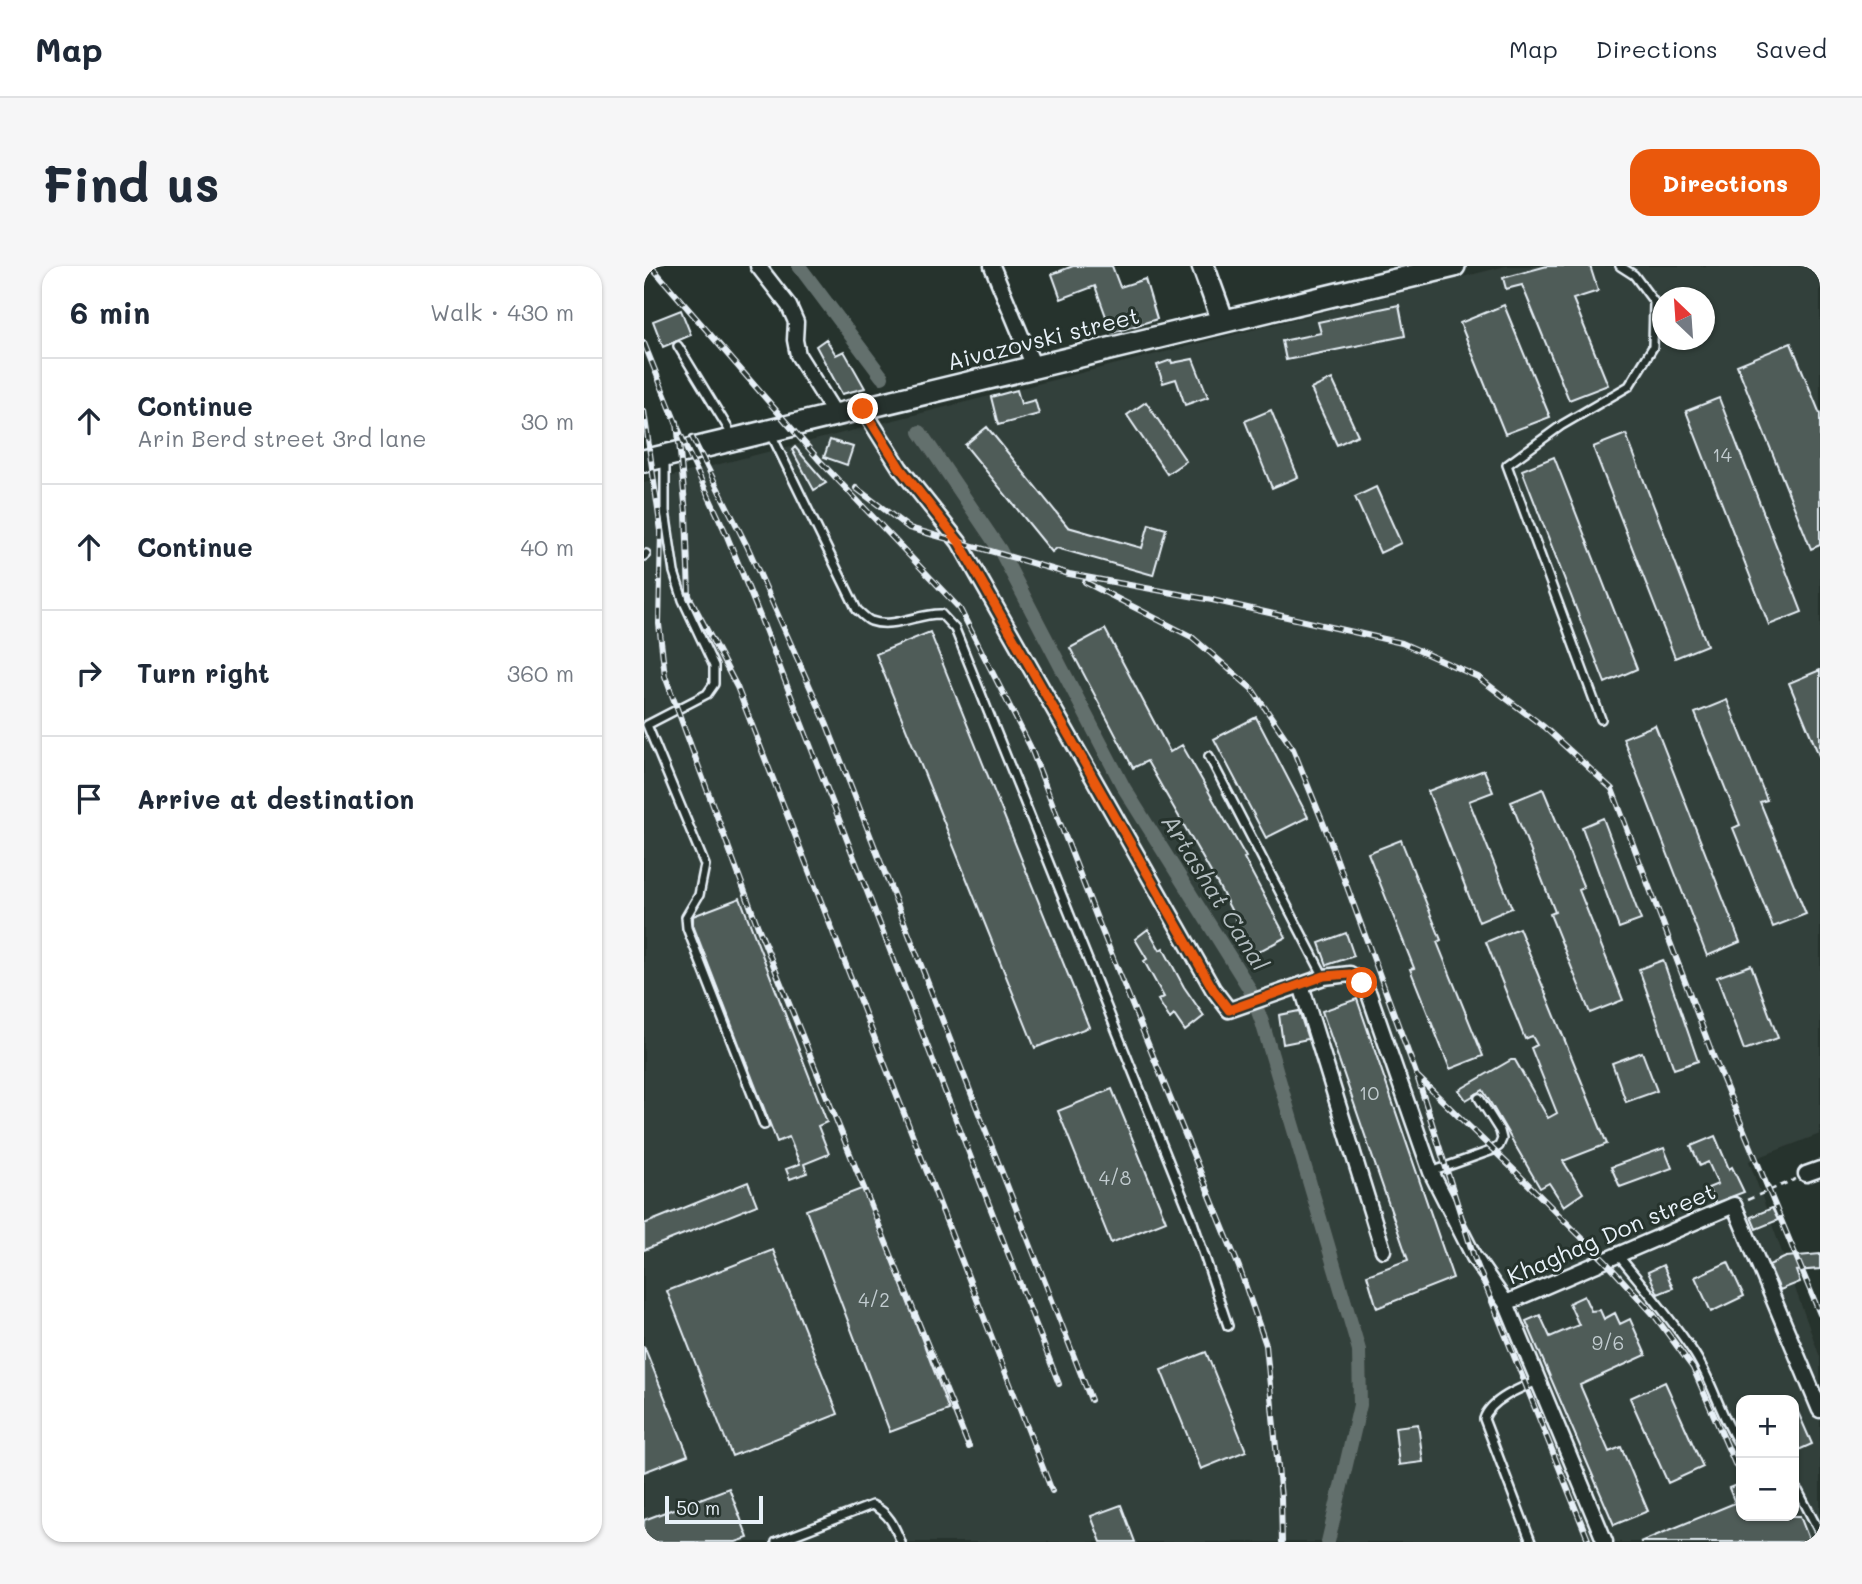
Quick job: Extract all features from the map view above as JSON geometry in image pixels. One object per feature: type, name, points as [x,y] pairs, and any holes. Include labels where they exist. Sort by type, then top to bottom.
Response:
[{"type":"main road","points":[[1203,266],[1223,321]]},
{"type":"main road","name":"Aivazovski street","points":[[654,459],[1454,266]]},
{"type":"street","points":[[758,266],[789,306],[796,322],[798,355],[835,415]]},
{"type":"street","points":[[992,266],[1035,369]]},
{"type":"street","points":[[863,409],[900,468],[959,542],[1213,989],[1229,1010],[1324,976],[1350,974],[1362,983],[1369,994],[1431,1172],[1474,1256],[1506,1303],[1605,1542]]},
{"type":"street","points":[[1301,985],[1383,1250]]},
{"type":"street","points":[[1734,1205],[1820,1410]]},
{"type":"street","name":"Khaghag Don street","points":[[1506,1303],[1734,1205]]},
{"type":"lane","points":[[1601,719],[1507,465],[1562,425],[1629,386],[1653,346],[1654,302],[1634,275],[1620,266]]},
{"type":"lane","points":[[678,346],[734,438]]},
{"type":"lane","points":[[769,430],[857,610],[871,621],[891,623],[941,614],[955,629],[1192,1219],[1228,1326]]},
{"type":"lane","points":[[654,459],[674,572],[683,600],[713,666],[714,684],[707,694],[645,722],[705,865],[699,895],[686,918],[687,928],[764,1125]]},
{"type":"lane","points":[[1209,756],[1324,976]]},
{"type":"lane","points":[[1431,1172],[1499,1146],[1502,1139],[1500,1131],[1479,1098]]},
{"type":"lane","points":[[1618,1255],[1692,1350],[1736,1440]]},
{"type":"lane","points":[[1531,1542],[1484,1419],[1497,1402],[1538,1381]]},
{"type":"lane","points":[[1799,1493],[1820,1533]]},
{"type":"lane","points":[[776,1542],[872,1505],[884,1511],[901,1542]]},
{"type":"path","points":[[1734,1205],[1813,1172]]},
{"type":"shaded area","points":[[1506,266],[1820,266],[1820,1134],[1749,1161],[1820,1357],[1820,1542],[644,1542],[644,483]]},
{"type":"building","points":[[1073,266],[1112,266],[1120,287],[1145,279],[1157,319],[1112,333],[1095,286],[1061,299],[1052,274]]},
{"type":"building","points":[[1547,266],[1590,266],[1598,291],[1573,299],[1608,385],[1569,400],[1522,285],[1506,289],[1503,278]]},
{"type":"building","points":[[1399,305],[1405,336],[1286,360],[1282,341],[1321,333],[1318,322]]},
{"type":"building","points":[[1504,305],[1550,417],[1505,434],[1460,323]]},
{"type":"building","points":[[681,310],[691,335],[663,347],[653,321]]},
{"type":"building","points":[[826,339],[836,355],[844,351],[865,388],[842,394],[816,346]]},
{"type":"building","points":[[1791,343],[1820,414],[1820,545],[1811,549],[1737,365]]},
{"type":"building","points":[[1193,359],[1208,397],[1185,405],[1176,379],[1163,383],[1157,365],[1171,360],[1172,363]]},
{"type":"building","points":[[1332,379],[1358,435],[1337,445],[1311,389]]},
{"type":"building","points":[[1017,390],[1021,404],[1035,400],[1039,414],[998,425],[991,397]]},
{"type":"building","points":[[1719,398],[1802,612],[1769,625],[1686,411]]},
{"type":"building","points":[[1146,402],[1186,461],[1167,474],[1127,415]]},
{"type":"building","points":[[1271,410],[1298,477],[1272,488],[1245,421]]},
{"type":"building","points":[[987,427],[1068,527],[1142,548],[1149,524],[1166,529],[1153,575],[1057,548],[1052,552],[965,445]]},
{"type":"building","points":[[1626,434],[1707,645],[1675,658],[1593,447]]},
{"type":"building","points":[[830,440],[853,447],[847,465],[824,457]]},
{"type":"building","points":[[795,447],[826,483],[814,490],[792,450]]},
{"type":"building","points":[[1554,457],[1637,669],[1605,683],[1522,470]]},
{"type":"building","points":[[1376,487],[1401,543],[1380,553],[1355,497]]},
{"type":"building","points":[[1105,629],[1170,752],[1182,745],[1246,857],[1244,858],[1286,937],[1254,954],[1147,761],[1133,768],[1070,648]]},
{"type":"building","points":[[930,632],[1089,1027],[1035,1048],[876,654]]},
{"type":"building","points":[[1820,670],[1820,758],[1789,683]]},
{"type":"building","points":[[1727,700],[1767,800],[1760,802],[1806,914],[1773,927],[1733,828],[1740,825],[1695,713]]},
{"type":"building","points":[[1256,717],[1308,817],[1266,838],[1214,739]]},
{"type":"building","points":[[1655,725],[1740,942],[1707,956],[1623,738]]},
{"type":"building","points":[[1484,770],[1493,792],[1469,801],[1512,908],[1479,922],[1428,791]]},
{"type":"building","points":[[1543,789],[1584,888],[1579,890],[1623,1000],[1590,1013],[1550,914],[1555,912],[1511,802]]},
{"type":"building","points":[[1603,818],[1641,920],[1619,928],[1582,827]]},
{"type":"building","points":[[1401,840],[1441,940],[1437,942],[1483,1056],[1450,1069],[1410,969],[1414,968],[1368,853]]},
{"type":"building","points":[[740,898],[827,1122],[818,1126],[829,1154],[804,1164],[807,1173],[790,1179],[786,1169],[800,1164],[789,1137],[777,1142],[693,925],[693,916]]},
{"type":"building","points":[[1519,928],[1607,1144],[1563,1161],[1583,1193],[1564,1206],[1549,1183],[1540,1188],[1483,1090],[1466,1100],[1459,1090],[1515,1060],[1548,1118],[1557,1113],[1531,1048],[1537,1045],[1532,1036],[1525,1039],[1486,942]]},
{"type":"building","points":[[1148,929],[1160,950],[1163,948],[1184,987],[1204,1016],[1185,1031],[1174,1015],[1170,1019],[1158,1000],[1164,997],[1135,939]]},
{"type":"building","points":[[1346,933],[1354,956],[1327,965],[1319,943]]},
{"type":"building","points":[[1663,960],[1698,1061],[1674,1069],[1639,969]]},
{"type":"building","points":[[1751,965],[1778,1038],[1744,1050],[1717,977]]},
{"type":"building","points":[[1357,999],[1453,1278],[1377,1308],[1367,1275],[1408,1260],[1322,1011]]},
{"type":"building","points":[[1299,1011],[1308,1039],[1283,1044],[1279,1015]]},
{"type":"building","points":[[1642,1052],[1657,1091],[1626,1102],[1612,1063]]},
{"type":"building","points":[[1112,1089],[1166,1221],[1111,1243],[1058,1111]]},
{"type":"building","points":[[1715,1136],[1729,1169],[1732,1167],[1744,1192],[1715,1203],[1708,1188],[1718,1184],[1708,1162],[1700,1166],[1691,1146]]},
{"type":"building","points":[[1664,1148],[1672,1168],[1620,1187],[1611,1167]]},
{"type":"building","points":[[748,1182],[757,1205],[644,1250],[644,1224]]},
{"type":"building","points":[[864,1188],[949,1410],[890,1432],[806,1210]]},
{"type":"building","points":[[1772,1208],[1778,1220],[1756,1229],[1751,1217]]},
{"type":"building","points":[[773,1250],[838,1414],[732,1456],[667,1291]]},
{"type":"building","points":[[1820,1254],[1820,1269],[1796,1271],[1800,1282],[1780,1290],[1769,1265],[1786,1257]]},
{"type":"building","points":[[1728,1262],[1744,1296],[1711,1312],[1695,1277]]},
{"type":"building","points":[[1663,1265],[1673,1288],[1658,1294],[1648,1272]]},
{"type":"building","points":[[1584,1296],[1591,1311],[1600,1310],[1604,1319],[1615,1313],[1620,1324],[1630,1319],[1646,1355],[1580,1385],[1609,1452],[1621,1447],[1648,1511],[1614,1525],[1526,1321],[1540,1315],[1550,1337],[1579,1325],[1569,1303]]},
{"type":"building","points":[[644,1346],[688,1455],[644,1472]]},
{"type":"building","points":[[1206,1352],[1246,1451],[1201,1469],[1161,1370]]},
{"type":"building","points":[[1665,1382],[1703,1467],[1668,1483],[1630,1398]]},
{"type":"building","points":[[1799,1414],[1812,1444],[1799,1450]]},
{"type":"building","points":[[1418,1424],[1423,1462],[1399,1465],[1395,1427]]},
{"type":"building","points":[[1736,1485],[1736,1521],[1799,1521],[1800,1516],[1810,1542],[1640,1542],[1735,1503],[1729,1488]]},
{"type":"building","points":[[729,1488],[748,1538],[736,1542],[644,1542],[644,1520]]},
{"type":"building","points":[[1121,1505],[1135,1542],[1101,1542],[1091,1516]]},
{"type":"waterway","name":"Artashat Canal","points":[[799,266],[882,377]]},
{"type":"waterway","name":"Artashat Canal","points":[[920,432],[1000,550],[1124,788],[1249,988],[1262,1022],[1359,1350],[1360,1405],[1328,1542]]},
{"type":"railway","points":[[651,266],[820,461],[960,609],[1030,746],[1239,1267],[1266,1345],[1281,1498],[1282,1542]]},
{"type":"railway","points":[[644,343],[687,450],[724,529],[759,614],[1059,1384]]},
{"type":"railway","points":[[644,411],[661,531],[659,624],[665,676],[758,927],[969,1447]]},
{"type":"railway","points":[[677,422],[686,513],[689,596],[737,687],[1052,1491]]},
{"type":"railway","points":[[692,437],[748,548],[827,725],[1091,1400]]},
{"type":"railway","points":[[856,488],[909,528],[1069,574],[1212,600],[1402,643],[1478,677],[1544,727],[1612,789],[1714,1058],[1820,1314]]},
{"type":"railway","points":[[1085,582],[1192,637],[1252,689],[1293,749],[1326,830],[1417,1076],[1605,1261],[1654,1315],[1693,1368],[1736,1466]]},
{"type":"railway","points":[[1418,1079],[1474,1257],[1589,1542]]},
{"type":"route","points":[[863,409],[900,468],[959,542],[1213,989],[1229,1010],[1324,976],[1350,974],[1362,983]]}]
